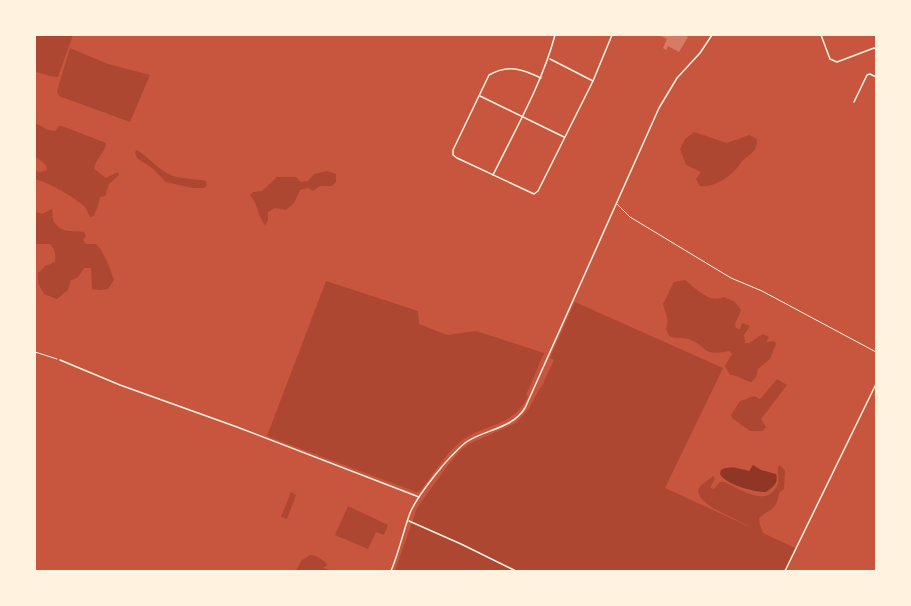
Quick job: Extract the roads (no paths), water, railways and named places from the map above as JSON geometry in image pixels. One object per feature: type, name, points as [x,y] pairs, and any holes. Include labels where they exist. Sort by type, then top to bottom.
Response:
[{"type":"street","points":[[493,175],[549,59],[555,35]]},
{"type":"street","points":[[540,78],[523,69],[498,70],[489,75],[453,150],[454,155],[534,194],[538,191],[593,81],[612,35]]},
{"type":"street","points":[[391,571],[408,521],[419,497],[437,474],[463,445],[508,424],[522,413],[530,399],[616,204],[668,92],[712,35]]},
{"type":"street","points":[[821,35],[830,59],[837,62],[874,48],[876,49]]},
{"type":"street","points":[[549,59],[593,81]]},
{"type":"street","points":[[854,102],[867,76],[870,74],[876,77]]},
{"type":"street","points":[[480,96],[564,138]]},
{"type":"street","points":[[60,360],[120,385],[237,426],[419,497]]},
{"type":"street","points":[[786,571],[876,384]]},
{"type":"street","points":[[408,521],[462,544],[516,571]]},
{"type":"lane","points":[[616,204],[630,217],[731,278],[762,291],[876,352]]}]
